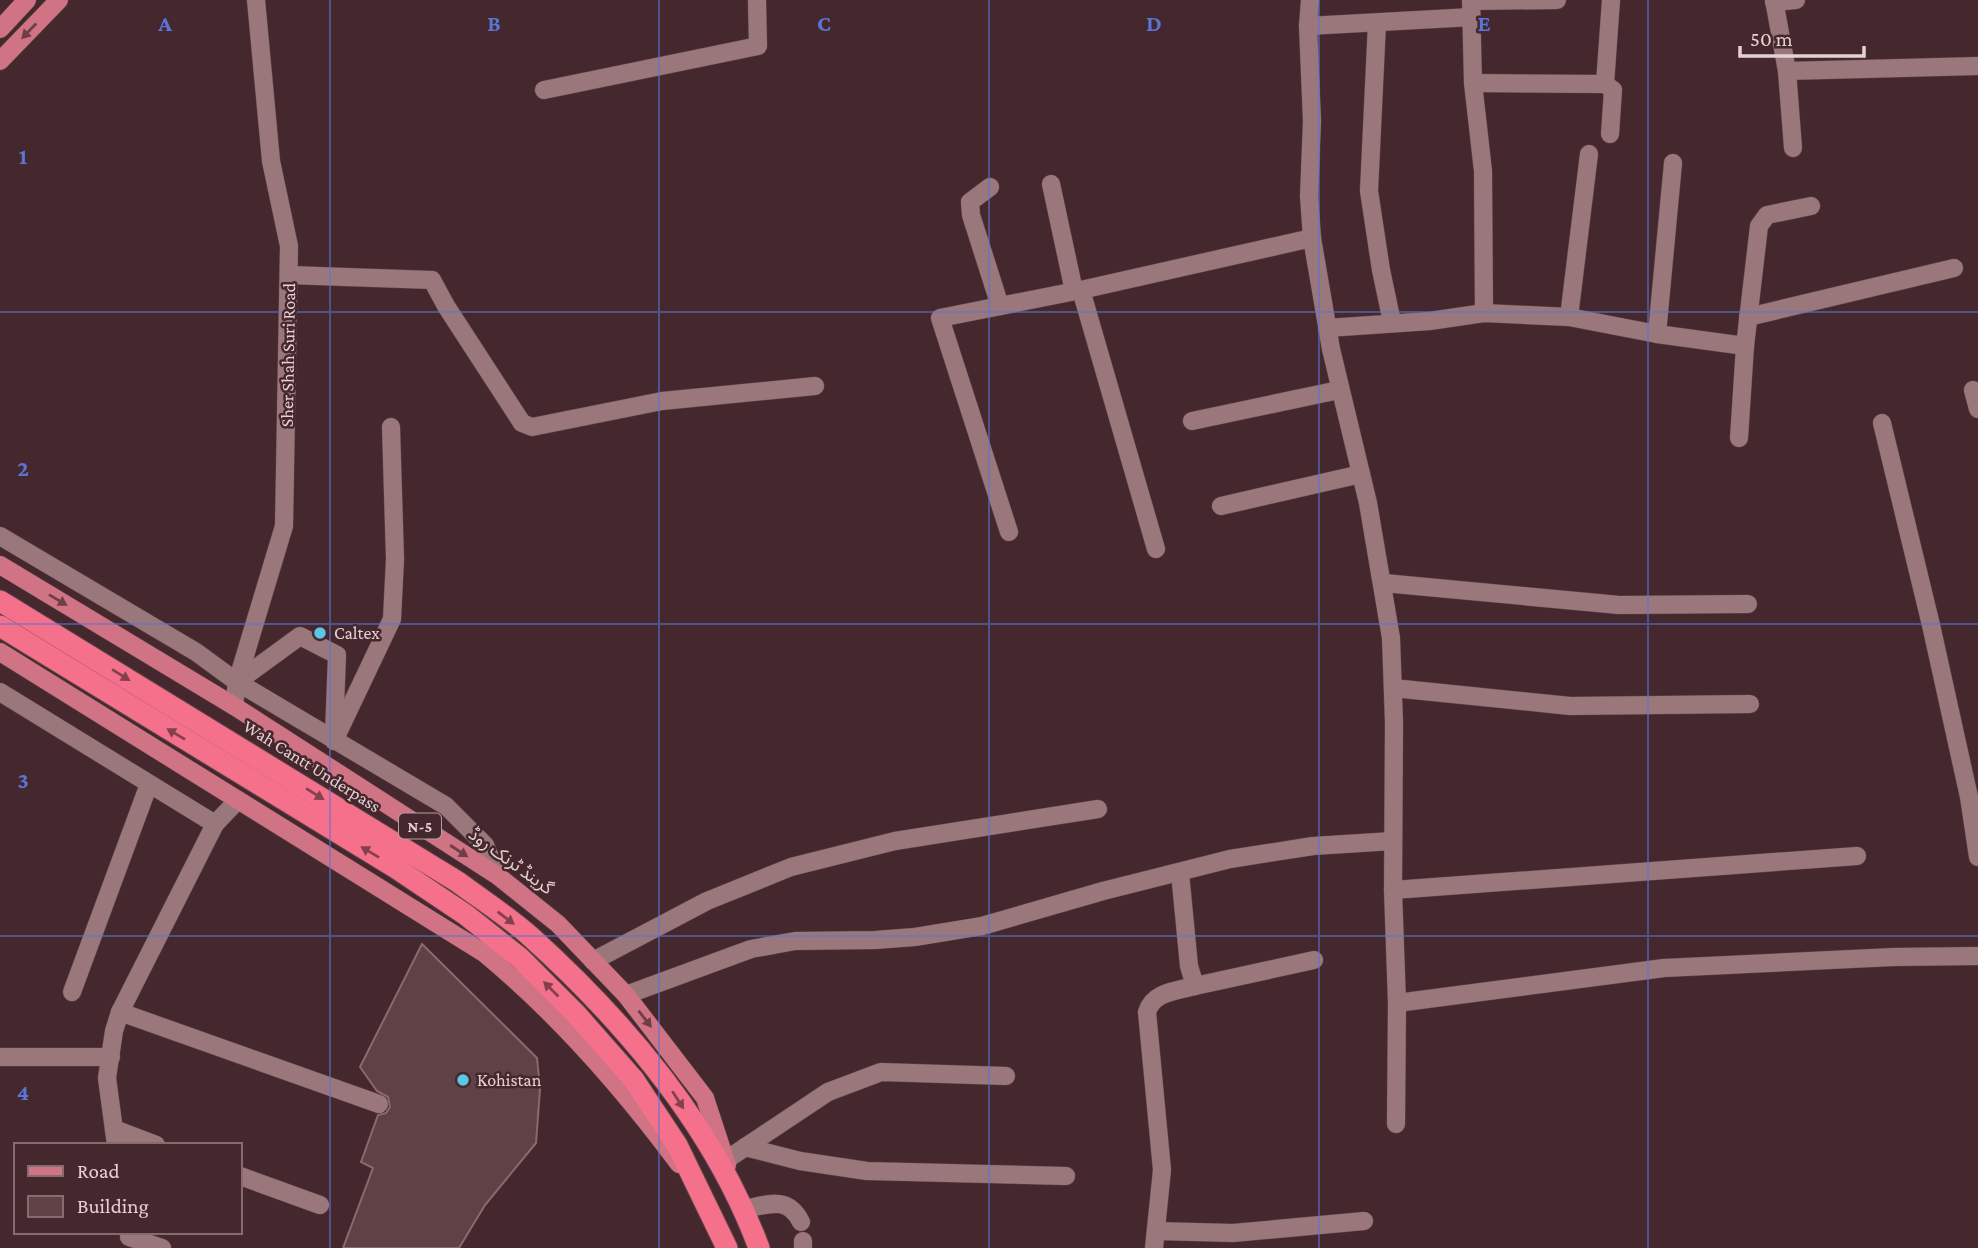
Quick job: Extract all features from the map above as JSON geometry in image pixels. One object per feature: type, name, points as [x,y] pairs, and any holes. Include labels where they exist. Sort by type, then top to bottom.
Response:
[{"type":"highway","name":"Wah Cantt Underpass","points":[[0,601],[458,882],[529,935],[635,1041],[666,1080],[740,1199]]},
{"type":"highway","points":[[0,626],[396,868],[466,915],[520,958],[577,1015],[634,1080],[677,1145],[727,1248]]},
{"type":"highway","name":"گرینڈ ٹرنک روڈ","points":[[740,1199],[760,1248]]},
{"type":"main road","points":[[0,29],[27,0]]},
{"type":"main road","points":[[0,61],[59,0]]},
{"type":"main road","name":"گرینڈ ٹرنک روڈ","points":[[0,565],[234,706],[498,876],[558,924],[626,995],[705,1098],[740,1199]]},
{"type":"main road","points":[[0,652],[484,953],[529,990],[564,1025],[634,1104],[706,1201]]},
{"type":"street","name":"Sher Shah Suri Road","points":[[234,706],[237,682],[284,526],[289,246],[271,161],[256,0]]},
{"type":"street","points":[[544,90],[758,46],[757,0]]},
{"type":"street","points":[[1310,0],[1308,26],[1312,121],[1309,196],[1312,238],[1339,390],[1361,474],[1384,583],[1391,638],[1393,890],[1397,1003],[1396,1124]]},
{"type":"street","points":[[1484,313],[1483,171],[1473,83],[1471,1],[1557,0]]},
{"type":"street","points":[[1605,84],[1611,0]]},
{"type":"street","points":[[1793,148],[1787,72],[1774,1],[1796,0]]},
{"type":"street","points":[[1308,26],[1472,17]]},
{"type":"street","points":[[1377,23],[1369,191],[1392,322]]},
{"type":"street","points":[[1787,72],[1978,66]]},
{"type":"street","points":[[1473,83],[1605,84],[1613,90],[1610,134]]},
{"type":"street","points":[[1569,317],[1589,154]]},
{"type":"street","points":[[1657,334],[1673,163]]},
{"type":"street","points":[[1051,184],[1077,291],[1156,549]]},
{"type":"street","points":[[990,187],[970,202],[971,215],[1000,306]]},
{"type":"street","points":[[1739,438],[1745,346],[1759,226],[1767,215],[1811,206]]},
{"type":"street","points":[[1009,532],[940,318],[1077,291],[1312,238]]},
{"type":"street","points":[[1748,317],[1954,268]]},
{"type":"street","points":[[289,275],[432,279],[446,306],[522,423],[532,427],[662,401],[815,386]]},
{"type":"street","points":[[1327,328],[1430,321],[1484,313],[1569,317],[1657,334],[1745,346]]},
{"type":"street","points":[[1192,421],[1339,390]]},
{"type":"street","points":[[1973,390],[1978,409]]},
{"type":"street","points":[[1882,423],[1931,625],[1969,797],[1978,857]]},
{"type":"street","points":[[334,741],[392,619],[395,559],[391,427]]},
{"type":"street","points":[[1221,506],[1361,474]]},
{"type":"street","points":[[0,536],[196,652],[237,682],[334,741],[446,806],[485,845],[498,876]]},
{"type":"street","points":[[1384,583],[1619,605],[1748,604]]},
{"type":"street","points":[[237,682],[300,636],[337,655],[334,741]]},
{"type":"street","points":[[1393,688],[1570,706],[1750,704]]},
{"type":"street","points":[[0,692],[215,824]]},
{"type":"street","points":[[72,992],[149,784]]},
{"type":"street","points":[[146,1143],[115,1137],[107,1078],[114,1031],[120,1012],[215,824],[238,800]]},
{"type":"street","points":[[593,961],[707,901],[791,867],[895,841],[1098,809]]},
{"type":"street","points":[[626,995],[751,949],[795,941],[915,937],[982,926],[1103,891],[1230,859],[1312,846],[1393,841]]},
{"type":"street","points":[[1393,890],[1857,856]]},
{"type":"street","points":[[1180,873],[1189,966],[1195,986]]},
{"type":"street","points":[[1397,1003],[1664,968],[1893,957],[1978,956]]},
{"type":"street","points":[[1314,960],[1195,986],[1159,996],[1150,1002],[1147,1012],[1162,1170],[1155,1240],[1364,1221]]},
{"type":"street","points":[[120,1012],[379,1104]]},
{"type":"street","points":[[0,1056],[111,1057]]},
{"type":"street","points":[[726,1160],[828,1092],[881,1072],[1006,1076]]},
{"type":"street","points":[[745,1147],[800,1161],[867,1171],[1066,1175]]},
{"type":"street","points":[[242,1177],[320,1205]]},
{"type":"street","points":[[740,1199],[784,1205],[795,1210],[801,1222]]},
{"type":"street","points":[[128,1239],[162,1248]]},
{"type":"building","points":[[422,944],[537,1058],[540,1089],[536,1143],[485,1205],[459,1248],[343,1248],[373,1168],[361,1162],[378,1115],[386,1113],[390,1107],[388,1097],[377,1091],[360,1067]]},
{"type":"place","name":"Caltex","points":[[320,633]]},
{"type":"place","name":"Kohistan","points":[[463,1080]]}]
